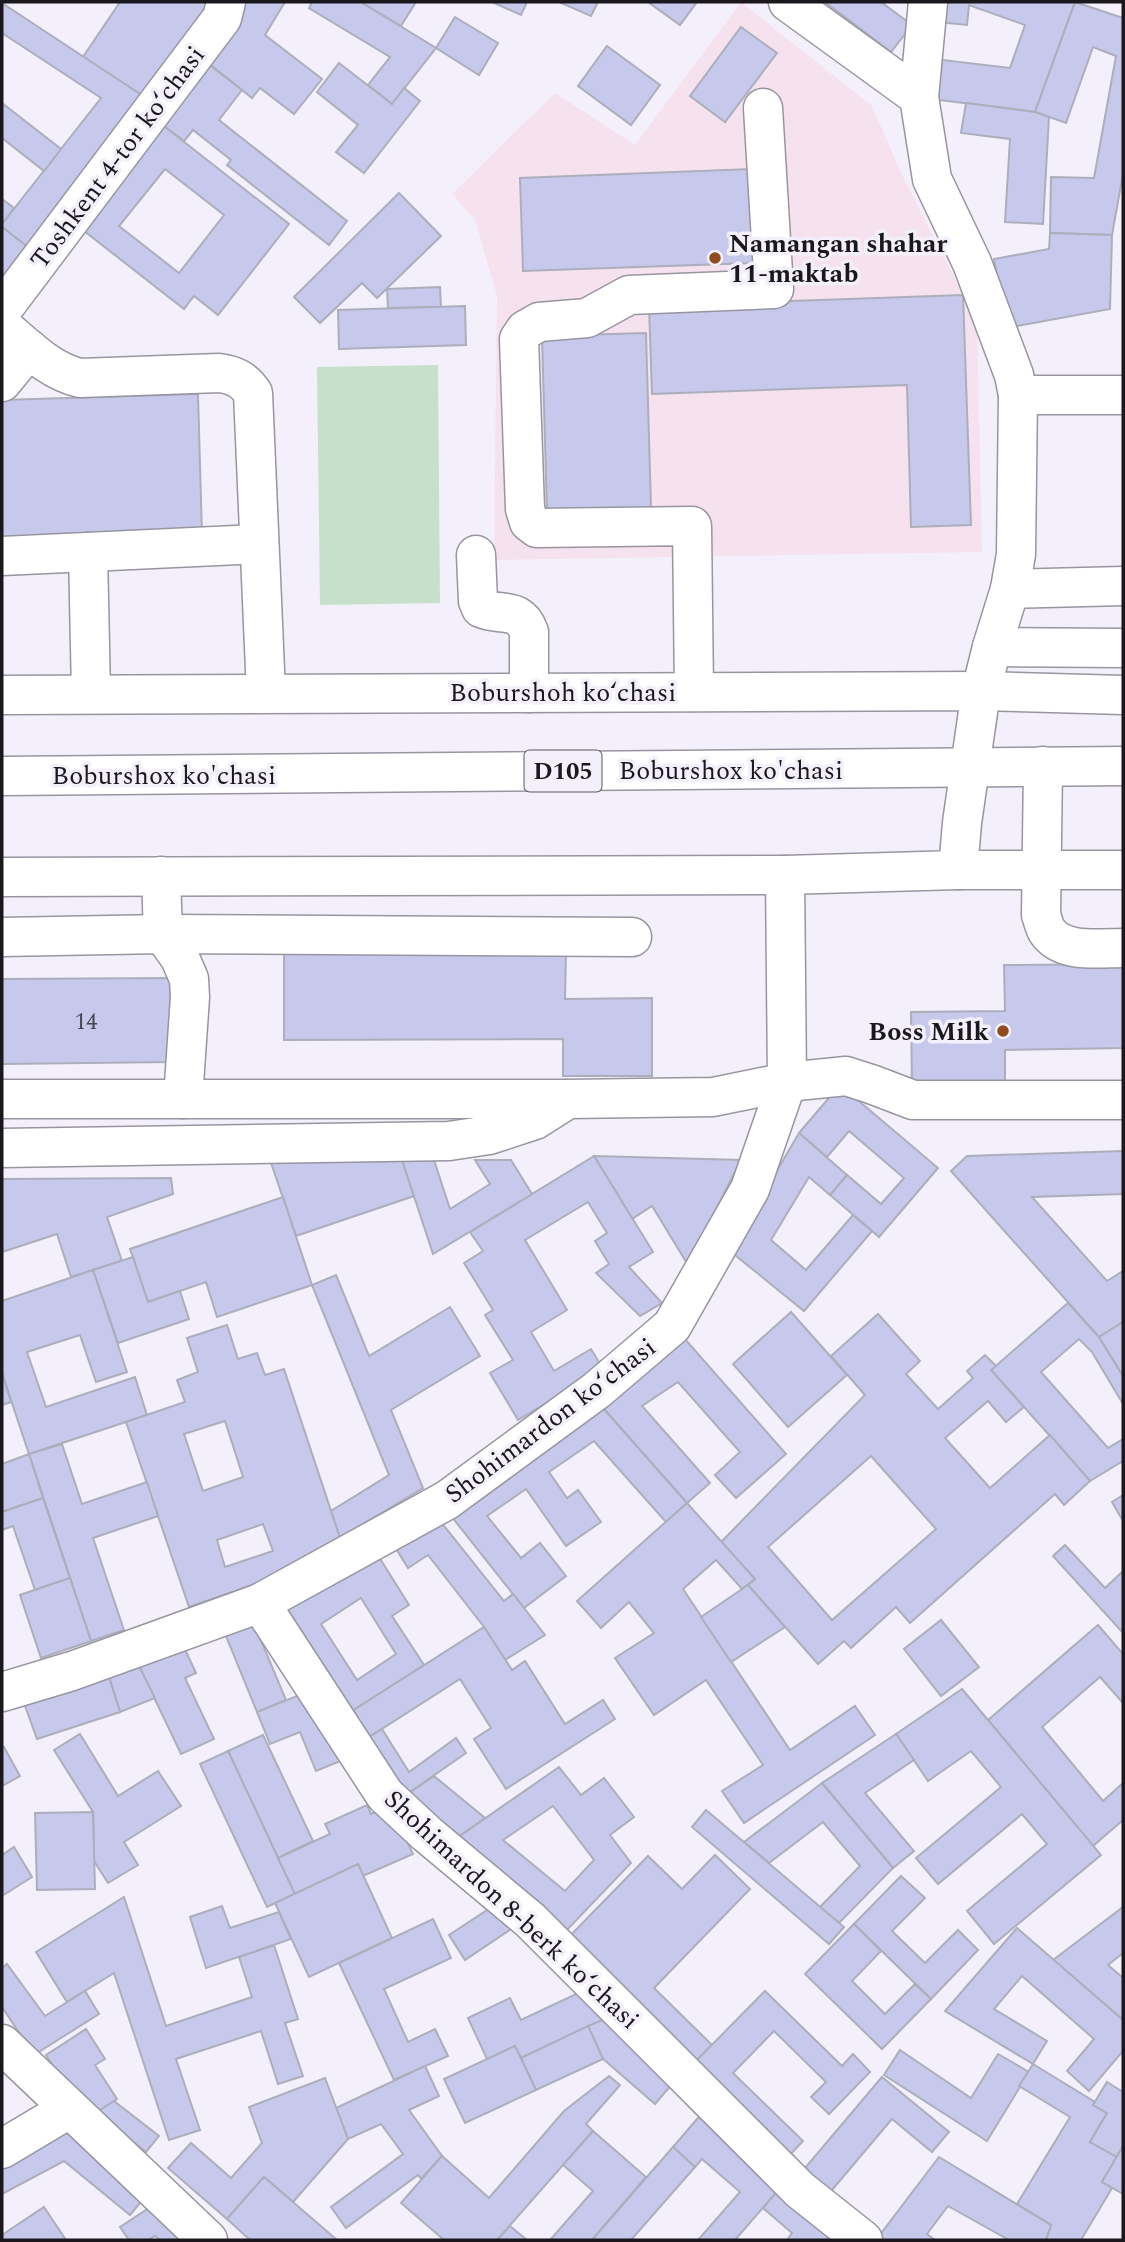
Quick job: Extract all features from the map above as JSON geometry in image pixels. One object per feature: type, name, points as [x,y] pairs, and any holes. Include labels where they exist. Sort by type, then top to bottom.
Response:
[{"type":"street","name":"Toshkent 4-tor koʻchasi","points":[[2,310],[222,18],[226,2]]},
{"type":"street","points":[[788,2],[919,97]]},
{"type":"street","points":[[928,2],[919,97],[932,178],[972,263],[1014,375],[1018,395],[1016,554],[1010,589],[981,691],[961,823],[958,870]]},
{"type":"street","points":[[694,692],[692,526],[537,528],[529,522],[525,509],[519,339],[525,330],[538,322],[587,318],[629,295],[774,289],[763,108]]},
{"type":"street","points":[[2,382],[16,337],[64,375],[79,378],[219,373],[234,375],[246,382],[253,393],[266,693]]},
{"type":"street","points":[[1018,395],[1123,396]]},
{"type":"street","points":[[2,556],[259,544]]},
{"type":"street","points":[[88,552],[91,694]]},
{"type":"street","points":[[475,555],[478,601],[481,608],[513,614],[526,624],[529,632],[529,693]]},
{"type":"street","points":[[1010,589],[1123,586]]},
{"type":"street","points":[[992,647],[1123,648]]},
{"type":"street","name":"Boburshoh koʻchasi","points":[[2,695],[981,691],[1123,695]]},
{"type":"street","points":[[1043,766],[1041,915],[1048,932],[1060,943],[1082,948],[1123,948]]},
{"type":"street","name":"Boburshox ko'chasi","points":[[2,776],[1123,766]]},
{"type":"street","points":[[2,877],[785,875],[958,870],[1123,870]]},
{"type":"street","name":"Shohimardon koʻchasi","points":[[2,1692],[72,1671],[260,1604],[447,1500],[597,1390],[672,1326],[750,1189],[787,1082],[785,875]]},
{"type":"street","points":[[160,876],[163,934],[180,958],[189,979],[183,1099]]},
{"type":"street","points":[[2,937],[163,934],[632,937]]},
{"type":"street","points":[[2,1099],[713,1097],[787,1082],[846,1076],[913,1100],[1123,1100]]},
{"type":"street","points":[[2,1148],[449,1142],[489,1135],[535,1120],[568,1099]]},
{"type":"street","name":"Shohimardon 8-berk koʻchasi","points":[[260,1604],[385,1795],[427,1834],[530,1920],[800,2190],[863,2240]]},
{"type":"street","points":[[2,2044],[208,2240]]},
{"type":"street","points":[[2,2149],[69,2109]]},
{"type":"shaded area","name":"Namangan shahar 11-maktab","points":[[741,2],[872,106],[902,175],[977,322],[982,552],[494,560],[497,296],[475,220],[452,194],[555,93],[635,145]]},
{"type":"green space","points":[[438,365],[440,603],[320,605],[317,367]]},
{"type":"building","points":[[120,2],[209,2],[146,98],[83,57]]},
{"type":"building","points":[[237,2],[285,2],[265,35],[322,79],[294,114],[260,88],[252,98],[202,58]]},
{"type":"building","points":[[312,2],[361,2],[436,48],[392,104],[368,85],[390,57],[309,8]]},
{"type":"building","points":[[361,2],[416,2],[401,26]]},
{"type":"building","points":[[492,2],[527,2],[521,15]]},
{"type":"building","points":[[559,2],[598,2],[591,16]]},
{"type":"building","points":[[648,2],[697,2],[680,25]]},
{"type":"building","points":[[825,2],[881,2],[912,25],[891,52]]},
{"type":"building","points":[[941,2],[1075,2],[1035,112],[931,99],[935,59],[1010,68],[1025,25],[969,5],[967,25],[939,22]]},
{"type":"building","points":[[1075,2],[1123,18],[1123,174],[1112,235],[1050,233],[1051,177],[1094,178],[1116,56],[1093,47],[1066,123],[1035,112]]},
{"type":"building","points":[[2,3],[146,98],[29,248],[2,227],[2,224],[101,98],[2,33]]},
{"type":"building","points":[[455,17],[498,43],[479,75],[436,48]]},
{"type":"building","points":[[741,27],[777,53],[725,122],[690,96]]},
{"type":"building","points":[[607,46],[660,85],[631,125],[578,86]]},
{"type":"building","points":[[207,63],[242,90],[219,120],[347,221],[329,245],[227,165],[231,160],[193,130],[184,141],[160,123]]},
{"type":"building","points":[[339,63],[392,104],[404,88],[420,101],[364,173],[336,152],[358,125],[317,92]]},
{"type":"building","points":[[2,103],[61,149],[44,171],[2,138]]},
{"type":"building","points":[[966,103],[1035,112],[1049,117],[1043,224],[1005,222],[1010,139],[961,133]]},
{"type":"building","points":[[160,123],[289,224],[218,315],[194,296],[184,309],[79,227]],"holes":[[[165,169],[224,215],[179,273],[119,226]]]},
{"type":"building","points":[[751,169],[754,263],[523,271],[520,178]]},
{"type":"building","points":[[399,193],[441,236],[377,298],[362,283],[320,323],[294,297]]},
{"type":"building","points":[[2,199],[14,208],[2,224]]},
{"type":"building","points":[[2,227],[29,248],[2,282]]},
{"type":"building","points":[[1050,233],[1112,235],[1110,309],[1006,328],[994,259],[1049,249]]},
{"type":"building","points":[[440,287],[441,307],[388,308],[387,289]]},
{"type":"building","points":[[963,295],[971,525],[911,527],[907,385],[652,394],[649,306]]},
{"type":"building","points":[[465,306],[466,345],[339,349],[338,310]]},
{"type":"building","points":[[646,333],[651,508],[547,511],[542,336]]},
{"type":"building","points":[[198,394],[202,535],[2,542],[2,400]]},
{"type":"building","points":[[566,953],[565,999],[652,998],[652,1076],[563,1076],[563,1039],[284,1040],[284,954]]},
{"type":"building","points":[[1123,964],[1123,1048],[1005,1050],[1005,1087],[912,1088],[911,1012],[1005,1011],[1004,965]]},
{"type":"building","points":[[170,978],[171,1062],[2,1064],[2,979]]},
{"type":"building","points":[[840,1085],[938,1168],[879,1237],[830,1195],[847,1175],[881,1204],[904,1178],[849,1131],[827,1157],[799,1133]]},
{"type":"building","points":[[799,1133],[847,1175],[830,1195],[809,1177],[771,1240],[806,1270],[853,1215],[872,1231],[804,1311],[730,1251]]},
{"type":"building","points":[[1123,1151],[1123,1194],[1032,1197],[1107,1281],[1123,1271],[1123,1322],[1099,1337],[951,1171],[967,1156]]},
{"type":"building","points":[[594,1156],[741,1160],[688,1265],[652,1206],[632,1219]]},
{"type":"building","points":[[594,1156],[653,1252],[629,1267],[662,1303],[640,1316],[596,1273],[609,1264],[595,1241],[607,1233],[588,1202],[525,1240],[567,1310],[531,1332],[554,1371],[591,1349],[603,1369],[518,1420],[490,1373],[513,1360],[485,1315],[493,1310],[464,1263],[483,1251],[470,1232]]},
{"type":"building","points":[[270,1160],[402,1160],[414,1196],[296,1236]]},
{"type":"building","points":[[402,1160],[434,1160],[450,1209],[490,1184],[475,1160],[511,1160],[532,1194],[433,1254]]},
{"type":"building","points":[[171,1178],[173,1194],[107,1217],[122,1261],[71,1277],[57,1234],[2,1252],[2,1179]]},
{"type":"building","points":[[283,1197],[312,1285],[217,1317],[206,1282],[148,1302],[130,1249]]},
{"type":"building","points":[[133,1257],[148,1302],[180,1291],[189,1319],[118,1343],[93,1270]]},
{"type":"building","points":[[93,1270],[127,1372],[96,1382],[80,1335],[27,1352],[46,1407],[135,1377],[147,1415],[29,1454],[2,1373],[2,1301]]},
{"type":"building","points":[[336,1275],[369,1356],[450,1307],[480,1356],[391,1410],[423,1488],[340,1538],[331,1511],[389,1475],[312,1285]]},
{"type":"building","points":[[1068,1303],[1099,1337],[1123,1376],[1123,1404],[1092,1352],[1079,1339],[1041,1372],[1108,1448],[1123,1439],[1123,1461],[1090,1481],[991,1370]]},
{"type":"building","points":[[791,1312],[847,1375],[788,1427],[733,1364]]},
{"type":"building","points":[[878,1314],[920,1361],[906,1374],[938,1409],[973,1378],[967,1371],[985,1355],[996,1366],[991,1370],[1024,1407],[1006,1422],[988,1401],[945,1438],[990,1488],[1050,1435],[1090,1481],[1064,1505],[1055,1494],[910,1623],[896,1607],[851,1648],[844,1641],[818,1664],[748,1585],[755,1579],[721,1542],[865,1395],[831,1356]],"holes":[[[871,1456],[936,1529],[832,1620],[768,1547]]]},
{"type":"building","points":[[1123,1322],[1123,1376],[1099,1337]]},
{"type":"building","points":[[227,1325],[238,1359],[257,1353],[265,1375],[284,1369],[340,1538],[302,1568],[189,1607],[126,1422],[185,1402],[177,1380],[198,1372],[187,1338]],"holes":[[[225,1421],[243,1477],[203,1491],[184,1434]],[[263,1524],[273,1551],[225,1567],[217,1540]]]},
{"type":"building","points":[[684,1338],[786,1454],[736,1498],[715,1475],[740,1452],[678,1382],[642,1406],[710,1483],[687,1503],[595,1399]]},
{"type":"building","points":[[2,1373],[11,1402],[2,1405]]},
{"type":"building","points":[[595,1399],[687,1503],[666,1522],[594,1441],[549,1472],[567,1498],[578,1490],[601,1522],[566,1546],[526,1489],[487,1516],[521,1558],[540,1543],[566,1576],[524,1608],[444,1507]]},
{"type":"building","points":[[62,1444],[82,1504],[147,1482],[158,1516],[93,1538],[124,1630],[91,1641],[29,1454]]},
{"type":"building","points":[[29,1454],[43,1498],[2,1512],[2,1464]]},
{"type":"building","points":[[1123,1495],[1123,1521],[1112,1502]]},
{"type":"building","points":[[43,1498],[70,1578],[35,1590],[13,1526],[2,1530],[2,1512]]},
{"type":"building","points":[[687,1503],[755,1579],[742,1589],[716,1560],[683,1589],[790,1750],[855,1706],[875,1735],[744,1823],[722,1791],[763,1765],[706,1680],[654,1715],[615,1658],[654,1633],[629,1602],[601,1628],[577,1601]]},
{"type":"building","points":[[433,1512],[504,1601],[513,1594],[545,1635],[505,1660],[484,1627],[428,1555],[408,1568],[390,1539]]},
{"type":"building","points":[[1065,1545],[1105,1588],[1123,1571],[1123,1633],[1053,1556]]},
{"type":"building","points":[[374,1549],[409,1605],[392,1616],[424,1665],[349,1713],[282,1608]],"holes":[[[361,1598],[396,1654],[357,1680],[321,1624]]]},
{"type":"building","points":[[70,1578],[91,1641],[41,1658],[20,1595]]},
{"type":"building","points":[[748,1585],[785,1627],[731,1662],[701,1617]]},
{"type":"building","points":[[941,1620],[979,1667],[941,1696],[904,1649]]},
{"type":"building","points":[[254,1624],[286,1700],[257,1712],[226,1636]]},
{"type":"building","points":[[1098,1625],[1123,1654],[1123,1703],[1100,1677],[1042,1727],[1103,1801],[1123,1783],[1123,1820],[1093,1846],[988,1720]]},
{"type":"building","points":[[484,1627],[512,1670],[525,1661],[565,1724],[603,1700],[615,1719],[506,1789],[474,1739],[491,1728],[460,1679],[366,1739],[349,1713]]},
{"type":"building","points":[[182,1643],[196,1673],[185,1678],[214,1739],[181,1754],[138,1664]]},
{"type":"building","points":[[138,1664],[155,1698],[120,1712],[108,1674]]},
{"type":"building","points":[[108,1674],[120,1712],[37,1739],[24,1703]]},
{"type":"building","points":[[314,1689],[343,1760],[316,1771],[300,1732],[270,1744],[257,1712]]},
{"type":"building","points":[[962,1689],[1101,1855],[994,1944],[967,1911],[1047,1844],[1022,1814],[938,1884],[916,1858],[1001,1787],[971,1751],[928,1781],[896,1734]]},
{"type":"building","points":[[382,1729],[409,1772],[456,1738],[466,1753],[403,1797],[366,1739]]},
{"type":"building","points":[[80,1734],[118,1796],[158,1771],[181,1806],[124,1842],[138,1865],[108,1883],[94,1861],[93,1812],[54,1750]]},
{"type":"building","points":[[896,1734],[914,1760],[865,1793],[914,1851],[893,1868],[822,1783]]},
{"type":"building","points":[[263,1735],[313,1841],[278,1858],[228,1751]]},
{"type":"building","points":[[4,1747],[20,1776],[2,1786],[2,1748]]},
{"type":"building","points":[[228,1751],[295,1894],[267,1907],[200,1764]]},
{"type":"building","points":[[559,1767],[581,1795],[604,1778],[634,1817],[610,1835],[631,1863],[566,1931],[454,1840]],"holes":[[[553,1806],[594,1860],[565,1891],[503,1840]]]},
{"type":"building","points":[[434,1776],[485,1818],[454,1840],[403,1797]]},
{"type":"building","points":[[822,1783],[893,1868],[839,1923],[820,1907],[860,1866],[823,1822],[769,1863],[744,1842]]},
{"type":"building","points":[[367,1805],[371,1814],[390,1805],[413,1854],[363,1876],[358,1864],[295,1894],[278,1858],[330,1834],[325,1824]]},
{"type":"building","points":[[706,1810],[844,1927],[829,1944],[692,1827]]},
{"type":"building","points":[[93,1812],[95,1889],[37,1890],[35,1813]]},
{"type":"building","points":[[14,1847],[32,1877],[2,1896],[2,1855]]},
{"type":"building","points":[[715,1855],[750,1889],[654,1988],[712,2045],[690,2067],[563,1943],[648,1856],[682,1889]]},
{"type":"building","points":[[358,1864],[392,1938],[309,1977],[275,1903]]},
{"type":"building","points":[[901,1876],[925,1898],[892,1931],[925,1963],[958,1930],[978,1950],[931,1999],[854,1924]]},
{"type":"building","points":[[124,1897],[166,2026],[252,1997],[239,1957],[274,1945],[298,2019],[285,2023],[303,2076],[278,2084],[261,2031],[176,2059],[200,2130],[169,2140],[114,1973],[67,2002],[36,1952]]},
{"type":"building","points":[[498,1903],[514,1927],[465,1960],[449,1935]]},
{"type":"building","points":[[222,1906],[230,1928],[279,1912],[291,1939],[206,1968],[190,1917]]},
{"type":"building","points":[[1123,1907],[1123,1953],[1108,1965],[1123,1978],[1123,2020],[1053,1960]]},
{"type":"building","points":[[433,1919],[451,1958],[384,1989],[408,2042],[435,2029],[448,2056],[394,2080],[339,1963]]},
{"type":"building","points":[[854,1924],[881,1951],[852,1981],[885,2014],[915,1984],[931,1999],[882,2049],[805,1974]]},
{"type":"building","points":[[1017,1928],[1123,2020],[1123,2051],[1089,2091],[1067,2071],[1094,2039],[1022,1976],[994,2009],[1047,2041],[1033,2064],[945,2011]]},
{"type":"building","points":[[7,1964],[45,2016],[85,1991],[99,2014],[34,2055],[2,2007],[2,1968]]},
{"type":"building","points":[[593,1986],[607,2018],[521,2058],[515,2046],[487,2059],[468,2018],[510,1998],[521,2020]]},
{"type":"building","points":[[765,1991],[842,2066],[853,2054],[870,2072],[829,2114],[811,2097],[826,2082],[774,2031],[733,2073],[803,2141],[785,2160],[690,2067]]},
{"type":"building","points":[[607,2018],[677,2078],[655,2104],[603,2059],[588,2026]]},
{"type":"building","points":[[588,2026],[603,2059],[536,2090],[521,2058]]},
{"type":"building","points":[[86,2029],[105,2059],[95,2065],[117,2099],[87,2119],[46,2055]]},
{"type":"building","points":[[515,2046],[536,2090],[465,2123],[444,2079]]},
{"type":"building","points":[[900,2050],[971,2098],[998,2054],[1029,2072],[987,2141],[884,2075]]},
{"type":"building","points":[[1033,2064],[1095,2102],[1093,2105],[1107,2113],[1090,2142],[1117,2157],[1102,2182],[1112,2188],[1081,2240],[1046,2240],[1051,2225],[1017,2204],[1070,2117],[1019,2086]]},
{"type":"building","points":[[425,2066],[439,2096],[409,2110],[442,2156],[421,2179],[418,2175],[346,2228],[331,2207],[403,2154],[381,2124],[348,2139],[336,2108]]},
{"type":"building","points":[[609,2076],[620,2085],[586,2124],[593,2131],[497,2240],[444,2240],[401,2203],[442,2156],[489,2198],[564,2111]]},
{"type":"building","points":[[882,2077],[949,2132],[932,2152],[892,2119],[826,2197],[799,2175]]},
{"type":"building","points":[[325,2078],[348,2139],[293,2202],[264,2177],[227,2219],[168,2168],[191,2143],[231,2178],[262,2143],[249,2107]]},
{"type":"building","points":[[1107,2082],[1123,2092],[1123,2146],[1117,2157],[1090,2142],[1107,2113],[1093,2105]]},
{"type":"building","points":[[114,2101],[159,2136],[146,2152],[96,2113]]},
{"type":"building","points":[[704,2111],[786,2181],[735,2240],[698,2240],[740,2192],[702,2159],[695,2167],[673,2147]]},
{"type":"building","points":[[68,2123],[150,2191],[130,2215],[64,2161],[2,2194],[2,2158]]},
{"type":"building","points":[[593,2131],[646,2177],[592,2240],[550,2240],[593,2191],[563,2165]]},
{"type":"building","points":[[1123,2146],[1123,2194],[1102,2182]]},
{"type":"building","points":[[673,2147],[695,2167],[631,2240],[592,2240]]},
{"type":"building","points":[[939,2157],[1051,2225],[1046,2240],[1009,2240],[948,2206],[927,2234],[935,2240],[876,2240]]},
{"type":"building","points":[[264,2177],[337,2240],[250,2240],[227,2219]]},
{"type":"building","points":[[786,2181],[854,2240],[787,2240],[792,2233],[763,2208]]},
{"type":"building","points":[[158,2202],[199,2240],[160,2240],[155,2236],[148,2240],[129,2240],[120,2227]]},
{"type":"building","points":[[44,2207],[66,2240],[2,2240],[2,2235]]},
{"type":"building","points":[[510,2226],[527,2240],[497,2240]]},
{"type":"place","name":"Namangan shahar 11-maktab","points":[[715,258]]},
{"type":"place","name":"Boss Milk","points":[[1003,1031]]}]
